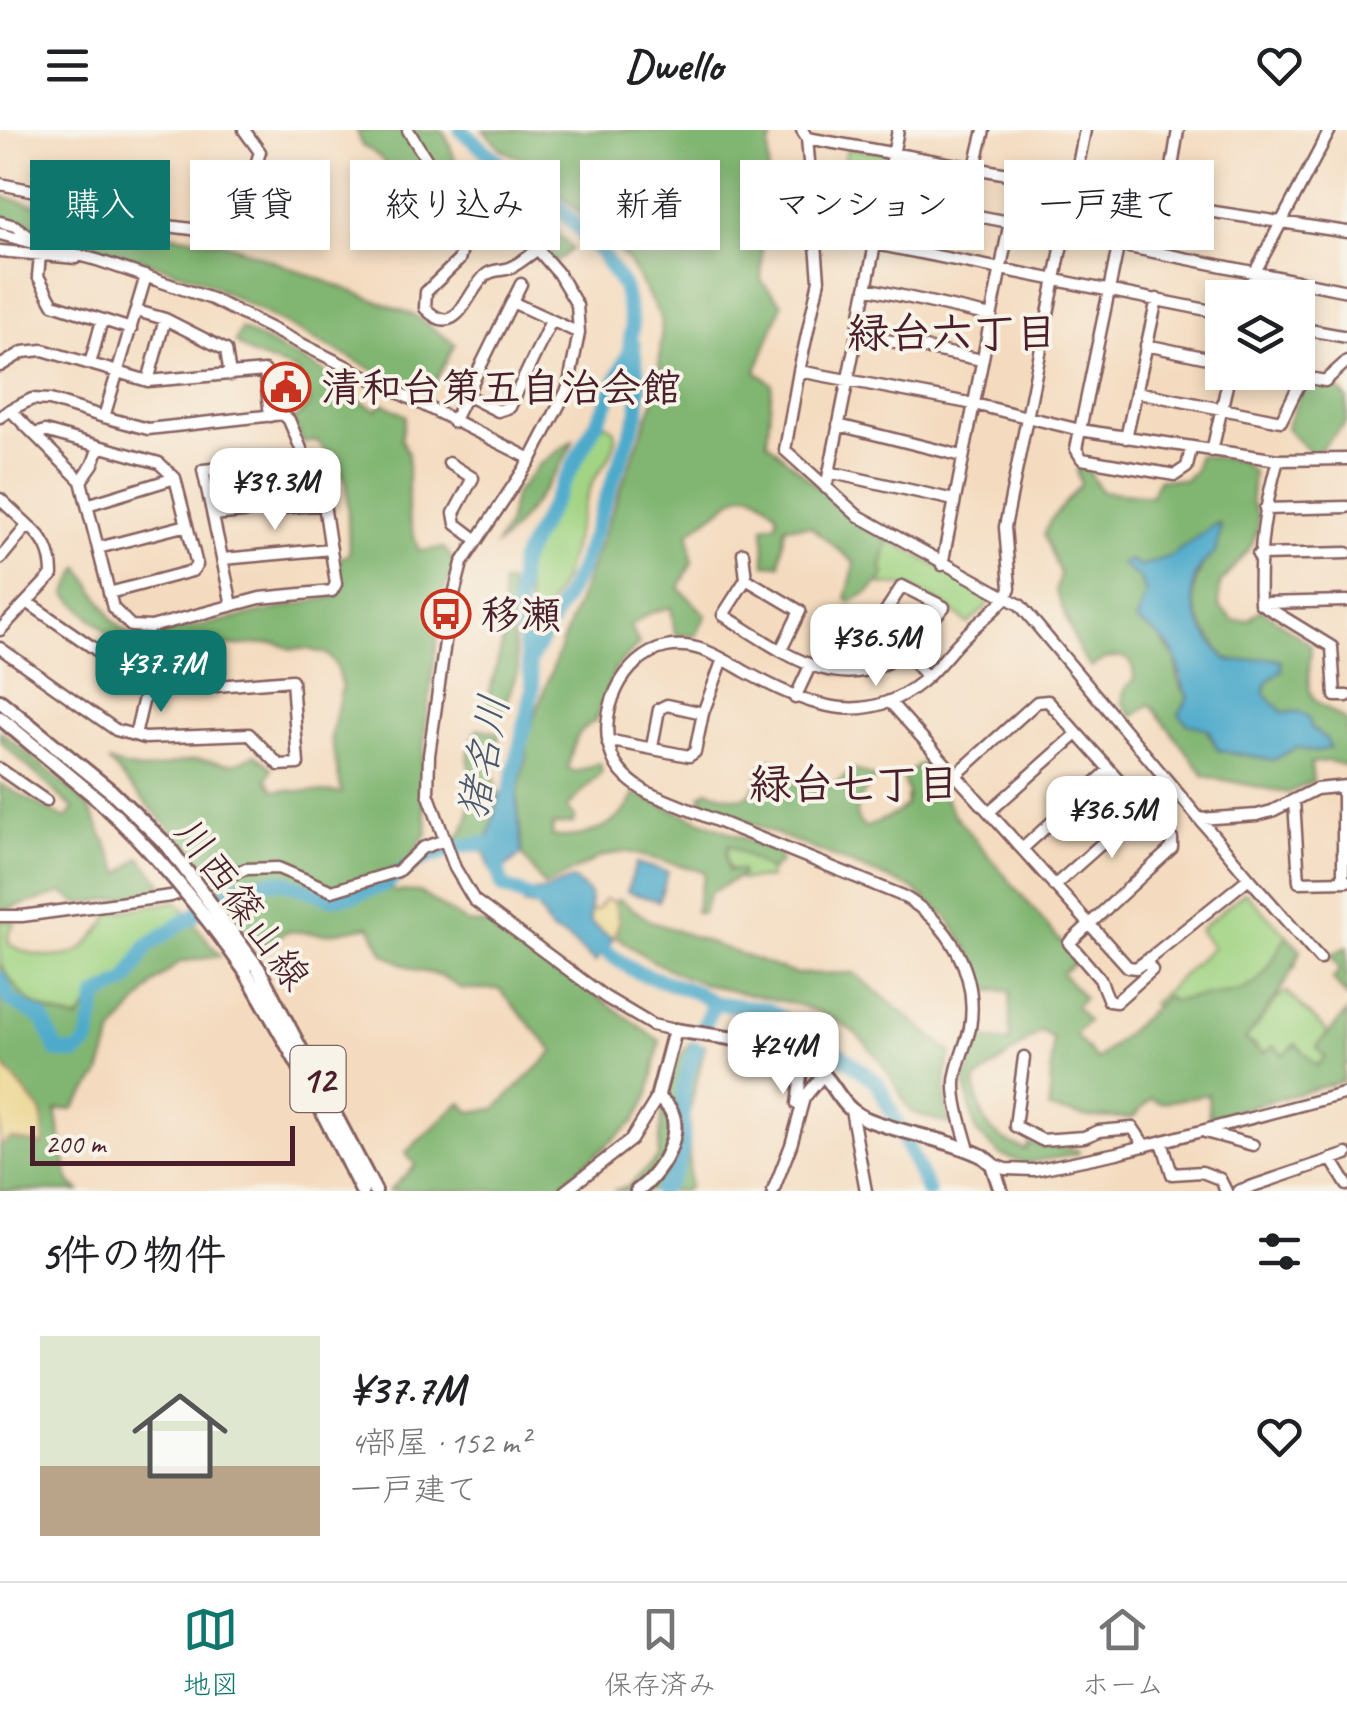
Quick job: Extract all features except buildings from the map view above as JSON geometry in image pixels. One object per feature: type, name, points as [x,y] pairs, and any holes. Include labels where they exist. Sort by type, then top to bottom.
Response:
[{"type":"main road","name":"川西篠山線","points":[[0,701],[105,796]]},
{"type":"main road","name":"川西篠山線","points":[[0,718],[168,846],[252,970],[376,1191]]},
{"type":"main road","name":"川西篠山線","points":[[252,970],[362,1191]]},
{"type":"main road","points":[[638,1191],[659,1172],[670,1152],[673,1112],[669,1104],[657,1098],[675,1030],[773,1048],[807,1060],[856,1113],[969,1150],[992,1164],[1002,1191]]},
{"type":"street","points":[[0,184],[126,221],[233,234],[260,152],[244,130]]},
{"type":"street","points":[[408,130],[427,160]]},
{"type":"street","points":[[890,160],[898,130]]},
{"type":"street","points":[[977,160],[984,130]]},
{"type":"street","points":[[1079,160],[1085,130]]},
{"type":"street","points":[[1173,160],[1178,130]]},
{"type":"street","points":[[1253,280],[1330,130]]},
{"type":"street","points":[[808,160],[805,134],[936,160]]},
{"type":"street","points":[[1214,213],[1347,232]]},
{"type":"street","points":[[0,222],[30,237]]},
{"type":"street","points":[[0,234],[30,240]]},
{"type":"street","points":[[942,565],[1004,246]]},
{"type":"street","points":[[64,250],[212,299],[531,459]]},
{"type":"street","points":[[459,250],[458,260],[426,292],[426,308],[436,318],[458,315],[489,273],[511,268],[537,250],[558,273],[576,304],[579,334],[568,388],[531,459],[462,563],[449,614],[429,756],[428,793],[474,900],[605,997],[652,1025],[675,1030]]},
{"type":"street","points":[[816,250],[819,280],[785,450],[857,515],[1020,605],[1320,959]]},
{"type":"street","points":[[826,488],[873,250]]},
{"type":"street","points":[[908,250],[1205,309]]},
{"type":"street","points":[[969,1150],[955,1082],[969,1030],[970,989],[956,948],[939,924],[903,896],[648,794],[620,772],[608,744],[607,728],[621,680],[635,662],[657,650],[683,645],[724,659],[815,705],[853,709],[890,700],[927,676],[1006,597],[1010,577],[1005,527],[1061,250]]},
{"type":"street","points":[[1118,250],[1076,449],[1082,459],[1175,475],[1187,467],[1191,448]]},
{"type":"street","points":[[1144,250],[1347,291]]},
{"type":"street","points":[[0,251],[97,260]]},
{"type":"street","points":[[40,256],[38,276],[53,304],[131,329]]},
{"type":"street","points":[[104,417],[146,276]]},
{"type":"street","points":[[453,422],[521,284]]},
{"type":"street","points":[[866,288],[990,316]]},
{"type":"street","points":[[1126,438],[1157,299]]},
{"type":"street","points":[[512,302],[579,334]]},
{"type":"street","points":[[137,311],[165,319],[226,350],[230,374]]},
{"type":"street","points":[[148,381],[165,319]]},
{"type":"street","points":[[90,364],[102,320]]},
{"type":"street","points":[[466,396],[498,411],[510,407],[551,321]]},
{"type":"street","points":[[1315,331],[1347,337]]},
{"type":"street","points":[[857,334],[982,360]]},
{"type":"street","points":[[1146,345],[1205,357]]},
{"type":"street","points":[[0,366],[23,352],[42,350],[148,381],[265,371],[270,416]]},
{"type":"street","points":[[1315,379],[1325,380],[1347,361]]},
{"type":"street","points":[[799,371],[1126,438],[1278,460],[1347,460]]},
{"type":"street","points":[[1212,451],[1226,390]]},
{"type":"street","points":[[1137,392],[1281,421],[1296,390]]},
{"type":"street","points":[[32,399],[50,400],[148,429],[283,414],[307,459],[324,504],[336,584],[332,591],[260,598],[151,627],[131,626],[112,608],[82,482],[34,434],[5,414],[32,399]]},
{"type":"street","points":[[838,425],[962,456]]},
{"type":"street","points":[[34,434],[45,431],[160,463],[175,478],[198,565],[192,571],[109,593]]},
{"type":"street","points":[[82,482],[99,446]]},
{"type":"street","points":[[232,606],[203,470],[307,459]]},
{"type":"street","points":[[1260,603],[1258,556],[1264,509],[1278,460]]},
{"type":"street","points":[[448,463],[473,478],[454,513],[456,524],[477,540]]},
{"type":"street","points":[[829,472],[954,500]]},
{"type":"street","points":[[87,505],[175,478]]},
{"type":"street","points":[[0,499],[44,538],[52,564],[52,576],[0,630]]},
{"type":"street","points":[[213,515],[324,504]]},
{"type":"street","points":[[1264,509],[1347,507]]},
{"type":"street","points":[[0,559],[28,525]]},
{"type":"street","points":[[98,548],[187,525]]},
{"type":"street","points":[[223,559],[331,549]]},
{"type":"street","points":[[744,553],[746,579],[723,616],[810,666],[846,674],[877,668],[902,651],[944,607],[902,586],[878,623],[902,651],[927,676]]},
{"type":"street","points":[[1258,556],[1347,553]]},
{"type":"street","points":[[746,579],[800,610],[781,650]]},
{"type":"street","points":[[0,648],[116,730],[145,738],[249,734],[279,765],[298,764],[292,680],[166,690],[147,686],[27,602]]},
{"type":"street","points":[[1260,603],[1347,602]]},
{"type":"street","points":[[1260,603],[1332,647],[1347,646]]},
{"type":"street","points":[[1332,647],[1335,696],[1347,696]]},
{"type":"street","points":[[608,744],[652,747],[688,756],[695,752],[702,712],[724,659]]},
{"type":"street","points":[[795,698],[810,666]]},
{"type":"street","points":[[135,735],[147,686]]},
{"type":"street","points":[[890,700],[1128,967],[1136,968],[1146,961],[1249,878]]},
{"type":"street","points":[[956,775],[1037,702],[1048,700],[1172,838],[1172,848],[1070,943],[1100,979],[1109,1001],[1116,1002],[1152,970],[1146,961]]},
{"type":"street","points":[[652,747],[659,709],[666,705],[702,712]]},
{"type":"street","points":[[989,812],[1077,734]]},
{"type":"street","points":[[0,769],[46,801]]},
{"type":"street","points":[[1022,849],[1109,770]]},
{"type":"street","points":[[1199,819],[1257,814],[1316,789],[1345,787],[1345,881],[1299,882],[1294,800]]},
{"type":"street","points":[[1054,886],[1143,807]]},
{"type":"street","points":[[0,916],[171,896],[246,869],[278,868],[332,892],[398,872],[422,848],[448,847]]},
{"type":"street","points":[[1024,1056],[1015,1126],[1042,1140],[1133,1128],[1144,1146]]},
{"type":"street","points":[[791,1145],[802,1068],[807,1060]]},
{"type":"street","points":[[772,1191],[804,1098],[823,1075]]},
{"type":"street","points":[[992,1164],[1005,1169],[1034,1170],[1162,1142],[1347,1093]]},
{"type":"street","points":[[565,1191],[631,1140],[657,1098]]},
{"type":"street","points":[[856,1113],[866,1191]]},
{"type":"street","points":[[1204,1131],[1252,1145]]},
{"type":"street","points":[[1162,1142],[1172,1174],[1202,1172],[1220,1179],[1226,1191]]},
{"type":"street","points":[[1238,1191],[1347,1154]]},
{"type":"street","points":[[1331,1159],[1347,1184]]},
{"type":"green space","points":[[357,130],[442,130],[455,160],[382,160],[362,146]]},
{"type":"green space","points":[[483,130],[775,130],[769,160],[740,160],[740,250],[762,250],[761,281],[782,304],[756,371],[772,384],[767,442],[861,525],[888,541],[882,567],[884,577],[869,592],[850,602],[846,599],[855,563],[810,526],[785,526],[780,565],[765,564],[764,526],[777,523],[777,513],[757,495],[745,494],[689,532],[692,562],[679,588],[706,615],[696,636],[675,634],[671,607],[650,613],[630,626],[639,644],[615,669],[595,721],[576,740],[568,768],[575,772],[600,763],[602,772],[567,808],[575,817],[573,823],[553,825],[552,836],[577,836],[601,828],[621,814],[635,794],[778,852],[781,861],[771,871],[729,845],[728,871],[741,870],[742,875],[710,893],[702,913],[695,912],[705,872],[624,851],[601,857],[544,886],[522,854],[517,796],[527,755],[526,739],[658,389],[662,320],[627,259],[618,250],[720,250],[720,160],[580,160],[580,213],[560,194],[560,160],[525,160],[504,151]]},
{"type":"green space","points":[[847,148],[887,154],[886,160],[845,160]]},
{"type":"green space","points":[[0,196],[30,203],[30,225],[0,218]]},
{"type":"green space","points":[[170,235],[190,238],[190,250],[244,250],[414,315],[455,344],[427,398],[198,278],[111,250],[170,250]]},
{"type":"green space","points":[[560,237],[572,249],[556,262],[545,250],[560,250]]},
{"type":"green space","points":[[241,329],[351,386],[350,395],[376,410],[383,403],[406,416],[401,439],[408,454],[408,515],[419,551],[444,548],[456,564],[444,589],[426,720],[421,785],[428,832],[391,885],[394,891],[419,892],[467,923],[498,925],[660,1041],[649,1094],[635,1121],[553,1191],[389,1191],[416,1165],[405,1153],[461,1102],[470,1112],[495,1109],[554,1052],[499,989],[462,989],[439,975],[415,970],[384,954],[370,926],[326,934],[288,931],[257,948],[204,865],[108,762],[145,770],[194,760],[237,763],[255,754],[272,768],[267,779],[274,790],[342,793],[331,738],[342,687],[336,666],[327,654],[276,643],[211,647],[200,659],[177,661],[173,650],[150,647],[143,656],[130,655],[66,594],[80,567],[112,619],[131,637],[138,632],[195,627],[338,596],[340,558],[349,554],[347,482],[318,441],[303,442],[293,421],[311,403],[297,371],[252,355],[235,342]]},
{"type":"green space","points":[[1332,382],[1347,399],[1347,422],[1313,456],[1286,428],[1302,390],[1315,390],[1315,383]]},
{"type":"green space","points":[[605,423],[615,430],[615,443],[584,504],[563,580],[533,633],[523,568],[595,432]]},
{"type":"green space","points":[[573,440],[539,496],[496,545],[508,524],[514,495],[539,465]]},
{"type":"green space","points":[[1198,455],[1243,461],[1253,472],[1251,501],[1259,519],[1258,528],[1252,545],[1220,584],[1219,606],[1234,621],[1248,620],[1261,609],[1311,645],[1311,692],[1322,705],[1347,721],[1347,766],[1328,761],[1311,763],[1313,781],[1288,793],[1205,776],[1150,704],[1132,717],[1122,701],[1125,688],[1134,679],[1130,663],[1113,657],[1091,667],[1080,653],[1056,591],[1060,574],[1044,535],[1050,521],[1081,484],[1077,470],[1085,465],[1101,491],[1151,496],[1159,479],[1185,480],[1194,471]],"holes":[[[1220,524],[1193,593],[1199,619],[1226,659],[1247,664],[1256,659],[1282,670],[1268,681],[1264,693],[1282,712],[1299,712],[1326,739],[1314,752],[1297,747],[1273,760],[1218,750],[1178,680],[1176,659],[1157,634],[1147,594],[1130,560],[1139,567],[1171,556]]]},
{"type":"green space","points":[[886,538],[986,593],[988,605],[968,624],[917,590],[882,585],[878,570]]},
{"type":"green space","points":[[502,583],[508,583],[511,589],[511,626],[518,670],[503,710],[486,706],[504,637]]},
{"type":"green space","points":[[478,728],[499,736],[493,771],[498,795],[494,828],[484,851],[460,852],[453,841],[467,823],[469,750]]},
{"type":"green space","points":[[0,731],[90,809],[121,874],[140,857],[162,883],[156,893],[79,904],[63,893],[0,911],[0,784],[66,819],[74,809],[0,741]]},
{"type":"green space","points":[[772,759],[795,782],[810,790],[826,788],[854,769],[875,778],[857,810],[859,822],[865,828],[906,805],[908,794],[903,778],[927,762],[952,812],[1077,961],[1062,973],[1084,998],[1075,1006],[1088,1021],[1075,1035],[1097,1060],[1167,996],[1174,1002],[1231,993],[1252,985],[1268,968],[1287,936],[1301,950],[1283,986],[1245,1040],[1263,1054],[1274,1046],[1284,1055],[1296,1044],[1317,1066],[1325,1057],[1317,1047],[1347,1012],[1347,1064],[1343,1081],[1209,1118],[1208,1094],[1161,1103],[1151,1099],[1132,1118],[1085,1117],[1049,1109],[1053,1039],[1041,1031],[975,1081],[983,1117],[994,1133],[1013,1145],[1026,1150],[1029,1143],[1078,1150],[1078,1154],[1025,1163],[1001,1155],[976,1132],[965,1084],[977,1039],[1010,1042],[1010,991],[979,990],[972,955],[947,917],[912,888],[704,805],[700,796],[708,790],[737,798],[750,794],[760,767]]},
{"type":"green space","points":[[731,842],[766,863],[770,878],[741,880],[712,848]]},
{"type":"green space","points":[[1245,892],[1301,950],[1295,968],[1187,1031],[1152,1004],[1212,947],[1199,930]]},
{"type":"green space","points":[[619,899],[650,921],[795,974],[854,973],[952,1053],[946,1079],[949,1124],[911,1112],[866,1044],[832,1018],[800,1006],[702,983],[638,952],[615,935],[619,922],[614,902]]},
{"type":"green space","points":[[177,901],[186,913],[137,952],[125,978],[99,992],[82,1019],[43,1010],[20,995],[4,974],[0,962],[0,920],[15,923],[8,934],[9,944],[53,957],[79,951],[107,921],[108,914]]},
{"type":"green space","points":[[186,913],[220,956],[180,962],[156,981],[113,1033],[99,1076],[73,1109],[56,1110],[69,1182],[80,1191],[0,1191],[0,1146],[10,1139],[43,1145],[42,1113],[0,1061],[0,964],[31,1002],[78,1020],[99,992],[125,978],[137,952]]},
{"type":"green space","points":[[1347,947],[1347,997],[1333,979],[1340,969],[1330,955]]},
{"type":"green space","points":[[1287,992],[1328,1033],[1317,1046],[1326,1057],[1317,1066],[1284,1055],[1263,1054],[1245,1040],[1279,996]]},
{"type":"green space","points":[[690,1043],[705,1046],[689,1113],[689,1187],[684,1191],[613,1191],[628,1186],[658,1158],[669,1083]]},
{"type":"sand","points":[[605,899],[614,902],[619,922],[613,939],[590,922],[589,911],[597,910]]},
{"type":"sand","points":[[0,1061],[42,1113],[44,1145],[11,1139],[0,1146]]},
{"type":"water","points":[[1216,524],[1221,527],[1215,553],[1202,565],[1193,593],[1194,607],[1207,635],[1228,661],[1281,661],[1282,670],[1268,681],[1264,693],[1282,712],[1299,712],[1308,717],[1312,729],[1326,739],[1330,748],[1314,752],[1297,747],[1273,760],[1218,750],[1208,729],[1188,724],[1179,714],[1189,697],[1176,659],[1164,641],[1136,621],[1146,593],[1140,579],[1121,564],[1129,560],[1139,567],[1171,556]]},
{"type":"water","points":[[508,783],[516,791],[522,854],[505,868],[491,871],[484,851],[499,798]]},
{"type":"water","points":[[636,863],[668,872],[659,901],[627,892]]},
{"type":"water","points":[[573,879],[590,894],[590,922],[613,939],[595,962],[567,938],[551,931],[537,907],[524,905],[527,892],[542,891]]},
{"type":"waterway","name":"猪名川","points":[[461,130],[556,204],[602,254],[624,288],[632,326],[629,352],[608,401],[520,563],[518,607],[533,687],[507,805]]},
{"type":"waterway","points":[[530,661],[579,572],[638,413],[633,344]]},
{"type":"waterway","points":[[0,979],[10,1000],[43,1019],[57,1051],[77,1053],[88,1042],[97,996],[127,981],[147,946],[243,883],[282,881],[331,898],[355,895],[383,885],[420,860],[457,847],[483,844],[498,849]]},
{"type":"waterway","name":"猪名川","points":[[498,852],[497,867],[503,887],[542,902]]},
{"type":"waterway","name":"猪名川","points":[[593,937],[609,954],[637,972],[714,1003],[766,1009],[878,1083],[928,1191]]},
{"type":"waterway","points":[[705,1024],[714,1003]]},
{"type":"waterway","points":[[660,1191],[678,1165],[683,1140],[684,1086],[696,1048]]},
{"type":"place","name":"清和台第五自治会館","points":[[286,387]]},
{"type":"place","name":"移瀬","points":[[446,614]]},
{"type":"district","name":"緑台六丁目","points":[[952,332]]},
{"type":"district","name":"緑台七丁目","points":[[854,783]]}]
